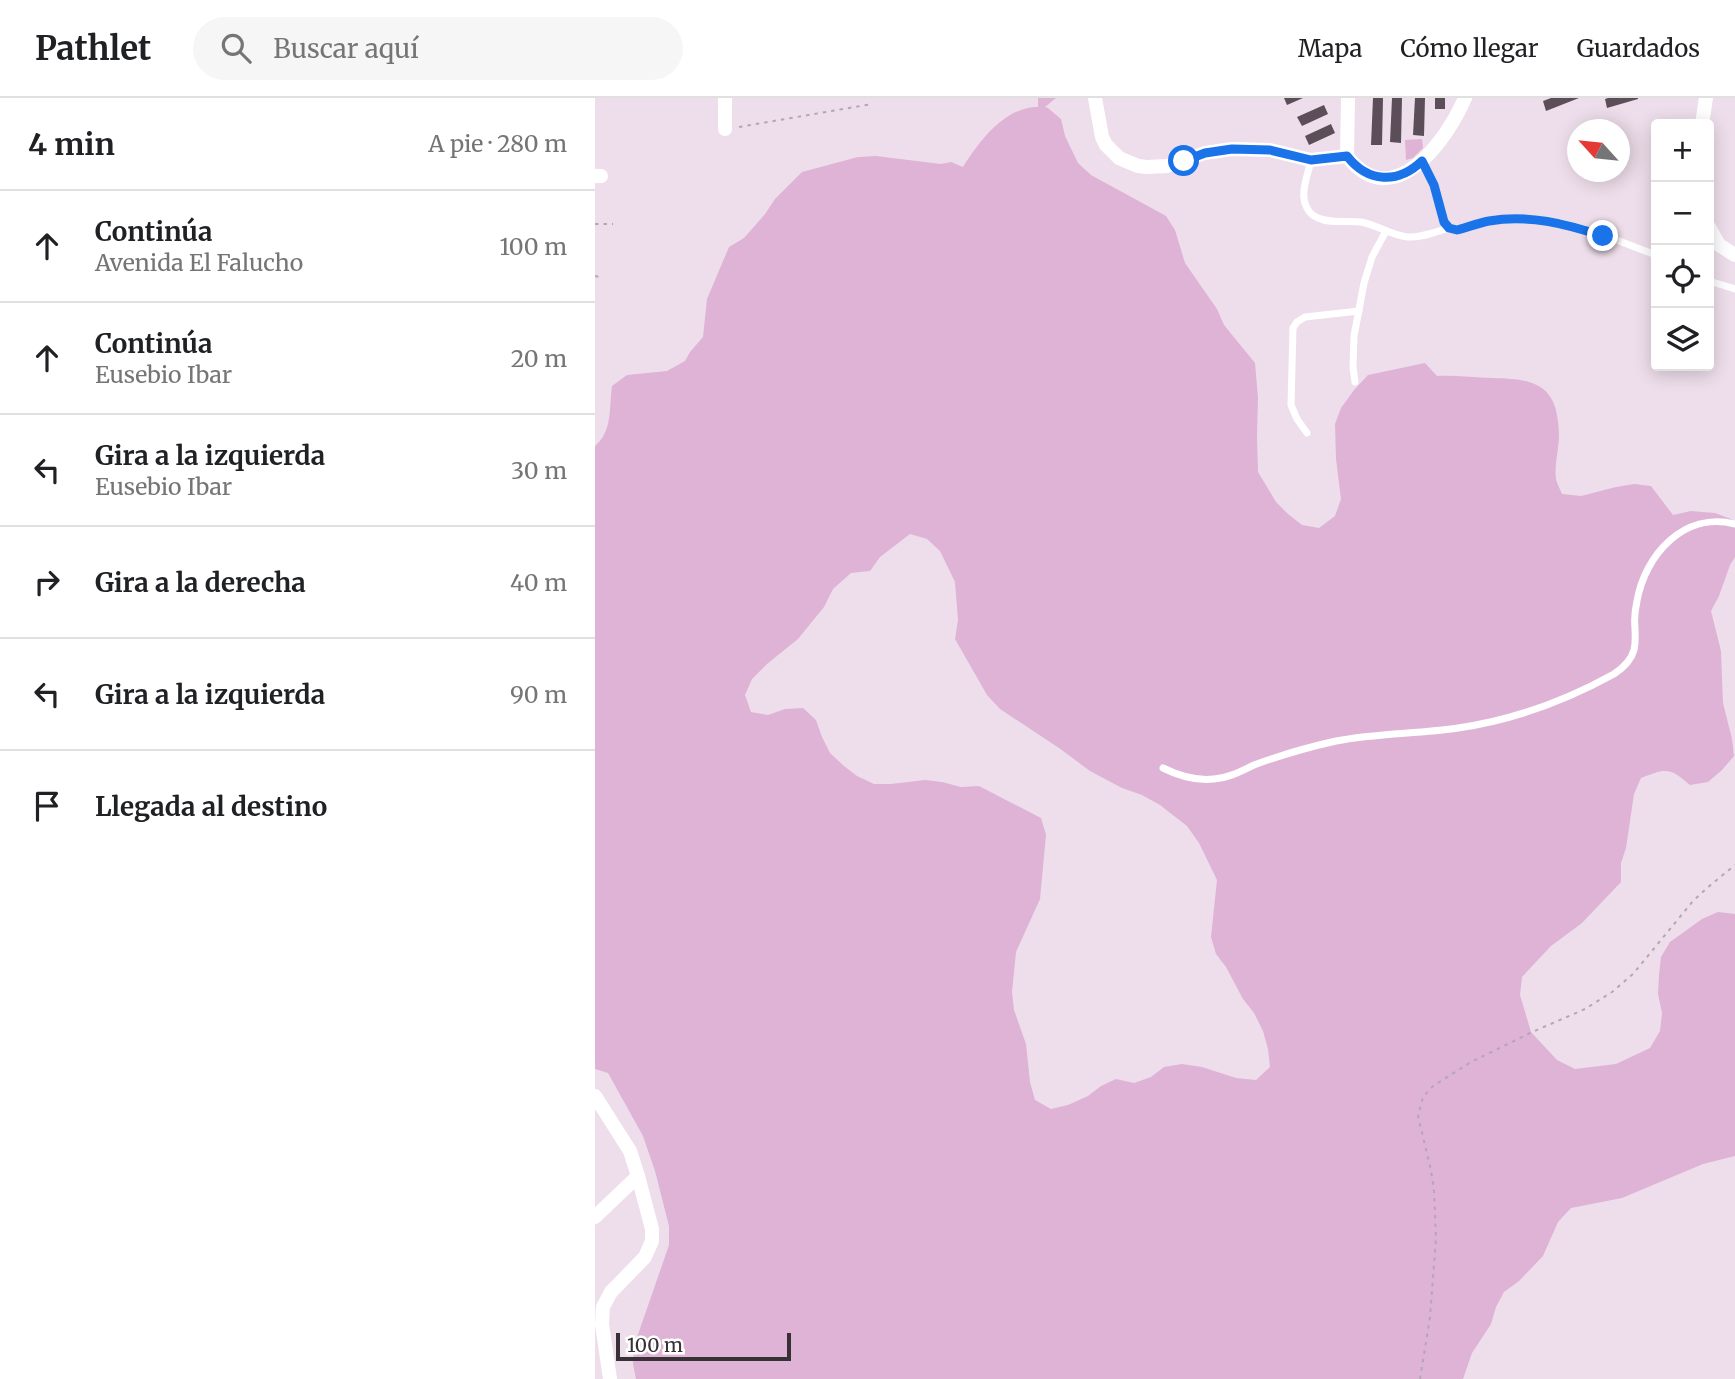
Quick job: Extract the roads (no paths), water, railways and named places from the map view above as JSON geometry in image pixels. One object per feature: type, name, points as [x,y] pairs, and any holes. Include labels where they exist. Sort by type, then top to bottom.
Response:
[{"type":"street","points":[[725,98],[726,129]]},
{"type":"street","points":[[1095,98],[1106,145],[1119,158],[1137,166],[1167,166],[1205,153],[1232,149],[1270,150],[1311,160],[1347,156]]},
{"type":"street","points":[[1348,98],[1347,156],[1367,173],[1383,177],[1401,175],[1416,167],[1450,128],[1465,98]]},
{"type":"street","points":[[1703,119],[1706,98]]},
{"type":"street","points":[[1714,236],[1719,245],[1735,255]]},
{"type":"street","points":[[595,1096],[629,1151],[652,1229],[652,1241],[645,1257],[611,1292],[604,1307],[602,1324],[610,1379]]},
{"type":"street","points":[[597,1210],[638,1176]]},
{"type":"lane","points":[[1311,160],[1303,194],[1305,205],[1312,215],[1326,221],[1370,224],[1399,235],[1416,237],[1489,221],[1536,219],[1566,224],[1651,253]]},
{"type":"lane","points":[[1422,161],[1434,185],[1442,219],[1449,228]]},
{"type":"lane","points":[[1355,382],[1354,336],[1367,272],[1386,231]]},
{"type":"lane","points":[[1714,283],[1735,289]]},
{"type":"lane","points":[[1307,433],[1291,405],[1293,328],[1305,317],[1359,311]]},
{"type":"lane","points":[[1163,768],[1193,779],[1214,779],[1317,746],[1365,736],[1435,731],[1481,724],[1526,713],[1571,696],[1621,670],[1631,657],[1636,642],[1635,613],[1641,585],[1653,560],[1667,541],[1682,530],[1700,524],[1735,524]]}]
